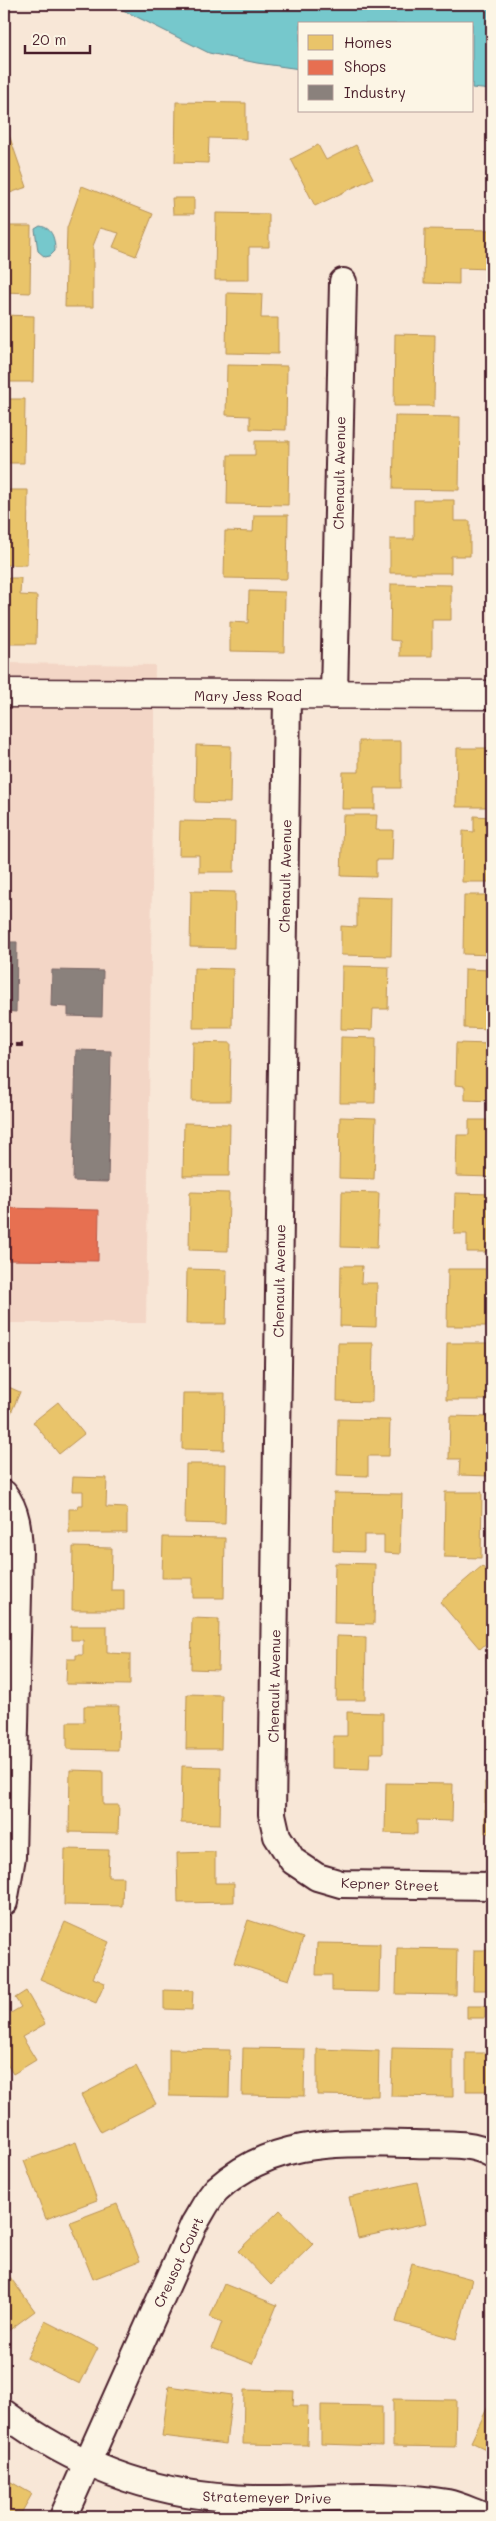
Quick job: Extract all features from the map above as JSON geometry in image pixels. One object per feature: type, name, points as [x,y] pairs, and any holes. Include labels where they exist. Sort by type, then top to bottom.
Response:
[{"type":"street","name":"Chenault Avenue","points":[[334,695],[343,282]]},
{"type":"street","name":"Mary Jess Road","points":[[4,693],[492,695]]},
{"type":"street","name":"Chenault Avenue","points":[[287,695],[272,1814],[277,1836],[293,1861]]},
{"type":"street","points":[[4,1494],[9,1501],[17,1523],[19,1550],[12,1858],[4,1902]]},
{"type":"street","name":"Kepner Street","points":[[293,1861],[317,1876],[341,1884],[492,1886]]},
{"type":"street","name":"Creusot Court","points":[[63,2517],[194,2224],[216,2191],[247,2166],[279,2152],[312,2145],[353,2143],[461,2146],[492,2154]]},
{"type":"street","name":"Stratemeyer Drive","points":[[4,2412],[87,2464],[148,2486],[194,2495],[232,2498],[407,2498],[449,2504],[487,2517]]},
{"type":"shaded area","points":[[4,663],[155,665],[146,1323],[4,1323]]},
{"type":"water","points":[[111,4],[492,4],[492,90],[474,88],[474,22],[298,22],[298,69],[209,53]]},
{"type":"water","points":[[40,226],[48,229],[54,239],[55,251],[50,256],[45,257],[38,251],[35,229]]},
{"type":"building: Homes","points":[[176,102],[246,103],[246,139],[209,138],[208,163],[175,162]]},
{"type":"building: Homes","points":[[8,132],[27,187],[4,195],[4,133]]},
{"type":"building: Homes","points":[[318,145],[326,160],[356,145],[373,178],[315,206],[291,159]]},
{"type":"building: Homes","points":[[82,186],[153,214],[136,256],[113,247],[119,233],[100,228],[93,246],[93,307],[65,307],[67,228]]},
{"type":"building: Homes","points":[[172,198],[194,198],[194,214],[173,214]]},
{"type":"building: Homes","points":[[216,213],[269,214],[269,247],[249,247],[249,280],[215,280]]},
{"type":"building: Homes","points":[[4,226],[31,226],[30,293],[4,292]]},
{"type":"building: Homes","points":[[425,229],[492,230],[492,269],[459,268],[459,284],[424,283]]},
{"type":"building: Homes","points":[[227,293],[262,294],[261,318],[278,318],[278,354],[226,353]]},
{"type":"building: Homes","points":[[4,315],[34,316],[33,382],[4,382]]},
{"type":"building: Homes","points":[[395,334],[435,335],[434,406],[394,406]]},
{"type":"building: Homes","points":[[227,365],[287,366],[286,430],[250,429],[250,416],[226,415]]},
{"type":"building: Homes","points":[[4,399],[25,399],[24,463],[4,463]]},
{"type":"building: Homes","points":[[395,416],[460,417],[459,490],[393,489]]},
{"type":"building: Homes","points":[[255,441],[289,441],[288,505],[227,504],[228,455],[255,455]]},
{"type":"building: Homes","points":[[4,490],[28,490],[27,565],[4,565]]},
{"type":"building: Homes","points":[[414,500],[454,500],[454,521],[470,521],[470,556],[451,556],[451,573],[390,573],[390,539],[414,539]]},
{"type":"building: Homes","points":[[254,515],[288,515],[287,579],[224,578],[225,531],[253,532]]},
{"type":"building: Homes","points":[[4,578],[21,578],[20,595],[37,596],[36,644],[4,644]]},
{"type":"building: Homes","points":[[391,584],[451,585],[451,620],[432,620],[432,656],[400,656],[400,641],[390,640]]},
{"type":"building: Homes","points":[[249,591],[285,592],[284,652],[230,651],[230,622],[248,623]]},
{"type":"building: Homes","points":[[359,741],[401,741],[401,788],[375,788],[375,809],[342,809],[343,772],[359,772]]},
{"type":"building: Homes","points":[[196,745],[231,746],[230,803],[195,802]]},
{"type":"building: Homes","points":[[457,748],[492,748],[492,807],[456,807]]},
{"type":"building: Homes","points":[[343,815],[377,815],[376,830],[393,830],[392,860],[376,860],[376,877],[341,876]]},
{"type":"building: Homes","points":[[474,816],[492,817],[492,882],[462,882],[463,831],[474,832]]},
{"type":"building: Homes","points":[[180,821],[235,822],[234,872],[199,872],[199,855],[179,855]]},
{"type":"building: Homes","points":[[191,891],[235,892],[234,948],[190,947]]},
{"type":"building: Homes","points":[[464,895],[492,895],[492,955],[463,954]]},
{"type":"building: Homes","points":[[357,897],[392,898],[391,956],[341,955],[341,926],[357,927]]},
{"type":"building: Homes","points":[[342,966],[389,967],[388,1009],[373,1009],[372,1030],[341,1029]]},
{"type":"building: Homes","points":[[194,968],[233,969],[232,1028],[193,1028]]},
{"type":"building: Homes","points":[[465,969],[492,970],[492,1029],[464,1028]]},
{"type":"building: Homes","points":[[341,1037],[376,1038],[375,1103],[340,1103]]},
{"type":"building: Homes","points":[[193,1042],[231,1043],[230,1101],[192,1101]]},
{"type":"building: Homes","points":[[456,1043],[492,1044],[492,1101],[465,1100],[465,1086],[455,1085]]},
{"type":"building: Homes","points":[[340,1117],[376,1118],[374,1179],[339,1178]]},
{"type":"building: Homes","points":[[469,1120],[492,1120],[492,1177],[456,1176],[457,1135],[469,1135]]},
{"type":"building: Homes","points":[[184,1123],[230,1124],[229,1176],[183,1176]]},
{"type":"building: Homes","points":[[190,1192],[229,1193],[228,1251],[189,1250]]},
{"type":"building: Homes","points":[[342,1192],[379,1193],[377,1248],[341,1247]]},
{"type":"building: Homes","points":[[455,1193],[492,1194],[492,1252],[467,1252],[467,1234],[454,1234]]},
{"type":"building: Homes","points":[[341,1266],[362,1266],[361,1283],[377,1283],[376,1327],[340,1326]]},
{"type":"building: Homes","points":[[187,1269],[227,1270],[226,1324],[186,1324]]},
{"type":"building: Homes","points":[[448,1269],[491,1269],[490,1326],[447,1326]]},
{"type":"building: Homes","points":[[338,1343],[373,1343],[372,1402],[337,1401]]},
{"type":"building: Homes","points":[[447,1343],[491,1343],[490,1400],[446,1400]]},
{"type":"building: Homes","points":[[4,1385],[20,1392],[11,1413],[4,1410]]},
{"type":"building: Homes","points":[[183,1393],[225,1393],[224,1450],[182,1449]]},
{"type":"building: Homes","points":[[58,1402],[84,1434],[59,1454],[33,1422]]},
{"type":"building: Homes","points":[[450,1416],[492,1417],[491,1476],[459,1475],[460,1459],[449,1459]]},
{"type":"building: Homes","points":[[338,1419],[390,1420],[389,1456],[368,1456],[368,1476],[337,1475]]},
{"type":"building: Homes","points":[[186,1464],[226,1464],[225,1524],[185,1523]]},
{"type":"building: Homes","points":[[73,1477],[107,1478],[106,1507],[127,1508],[127,1533],[69,1533],[69,1509],[77,1509],[78,1505],[83,1505],[83,1491],[72,1491]]},
{"type":"building: Homes","points":[[445,1492],[482,1492],[481,1558],[444,1557]]},
{"type":"building: Homes","points":[[334,1493],[402,1494],[400,1554],[384,1553],[384,1535],[364,1535],[364,1552],[333,1551]]},
{"type":"building: Homes","points":[[163,1537],[225,1538],[224,1598],[193,1598],[193,1578],[162,1578]]},
{"type":"building: Homes","points":[[73,1547],[112,1548],[111,1590],[124,1590],[124,1610],[72,1610]]},
{"type":"building: Homes","points":[[335,1563],[375,1564],[374,1624],[334,1623]]},
{"type":"building: Homes","points":[[482,1566],[492,1578],[492,1638],[480,1649],[440,1602]]},
{"type":"building: Homes","points":[[192,1618],[219,1619],[218,1670],[191,1669]]},
{"type":"building: Homes","points":[[71,1626],[107,1626],[107,1653],[130,1654],[130,1685],[66,1684],[67,1659],[76,1659],[76,1655],[83,1655],[83,1640],[71,1640]]},
{"type":"building: Homes","points":[[337,1636],[366,1637],[365,1700],[336,1700]]},
{"type":"building: Homes","points":[[187,1694],[222,1695],[221,1749],[186,1749]]},
{"type":"building: Homes","points":[[84,1706],[119,1706],[118,1750],[67,1749],[67,1722],[84,1722]]},
{"type":"building: Homes","points":[[347,1712],[383,1713],[383,1753],[370,1753],[369,1769],[333,1768],[333,1736],[347,1736]]},
{"type":"building: Homes","points":[[182,1766],[221,1767],[220,1824],[181,1823]]},
{"type":"building: Homes","points":[[70,1770],[103,1771],[103,1805],[119,1805],[118,1833],[69,1832]]},
{"type":"building: Homes","points":[[485,1782],[492,1782],[492,1833],[485,1833]]},
{"type":"building: Homes","points":[[386,1783],[453,1784],[452,1821],[417,1820],[417,1834],[385,1833]]},
{"type":"building: Homes","points":[[65,1849],[109,1850],[108,1877],[123,1877],[122,1906],[64,1905]]},
{"type":"building: Homes","points":[[215,1852],[215,1883],[234,1883],[234,1902],[178,1903],[177,1853]]},
{"type":"building: Homes","points":[[248,1920],[303,1938],[289,1980],[234,1963]]},
{"type":"building: Homes","points":[[65,1922],[109,1942],[93,1978],[105,1983],[96,2003],[40,1979]]},
{"type":"building: Homes","points":[[317,1943],[380,1944],[379,1992],[332,1991],[332,1975],[316,1975]]},
{"type":"building: Homes","points":[[397,1948],[457,1949],[456,1995],[396,1994]]},
{"type":"building: Homes","points":[[474,1950],[492,1950],[492,1990],[473,1990]]},
{"type":"building: Homes","points":[[164,1990],[193,1991],[192,2010],[164,2009]]},
{"type":"building: Homes","points":[[26,1991],[45,2024],[22,2037],[36,2060],[13,2074],[4,2059],[4,2017],[21,2007],[15,1998]]},
{"type":"building: Homes","points":[[467,2006],[485,2006],[485,2018],[467,2018]]},
{"type":"building: Homes","points":[[243,2048],[305,2049],[304,2096],[242,2095]]},
{"type":"building: Homes","points":[[392,2048],[453,2049],[453,2097],[391,2096]]},
{"type":"building: Homes","points":[[169,2049],[230,2050],[229,2097],[169,2096]]},
{"type":"building: Homes","points":[[317,2049],[379,2051],[378,2096],[317,2095]]},
{"type":"building: Homes","points":[[466,2053],[492,2053],[492,2091],[466,2091]]},
{"type":"building: Homes","points":[[136,2066],[156,2104],[101,2132],[81,2095]]},
{"type":"building: Homes","points":[[76,2142],[97,2200],[46,2219],[24,2161]]},
{"type":"building: Homes","points":[[417,2182],[426,2223],[358,2238],[349,2197]]},
{"type":"building: Homes","points":[[117,2204],[140,2261],[93,2279],[70,2222]]},
{"type":"building: Homes","points":[[280,2210],[313,2244],[271,2285],[238,2251]]},
{"type":"building: Homes","points":[[412,2263],[472,2279],[456,2339],[396,2322]]},
{"type":"building: Homes","points":[[4,2269],[35,2311],[4,2334]]},
{"type":"building: Homes","points":[[490,2269],[492,2269],[492,2318],[489,2318]]},
{"type":"building: Homes","points":[[224,2284],[277,2305],[253,2364],[212,2348],[222,2322],[210,2317]]},
{"type":"building: Homes","points":[[45,2321],[98,2348],[80,2384],[27,2358]]},
{"type":"building: Homes","points":[[169,2386],[232,2395],[226,2444],[162,2436]]},
{"type":"building: Homes","points":[[244,2390],[294,2391],[293,2406],[308,2406],[307,2445],[243,2444]]},
{"type":"building: Homes","points":[[492,2398],[492,2452],[471,2442]]},
{"type":"building: Homes","points":[[393,2399],[456,2400],[455,2447],[393,2446]]},
{"type":"building: Homes","points":[[321,2405],[382,2406],[382,2446],[321,2444]]},
{"type":"building: Homes","points":[[4,2478],[32,2494],[19,2517],[4,2517]]},
{"type":"building: Shops","points":[[4,1208],[99,1210],[98,1261],[4,1260]]},
{"type":"building: Industry","points":[[4,942],[17,942],[16,1012],[4,1011]]},
{"type":"building: Industry","points":[[52,970],[103,971],[102,1017],[68,1016],[68,1007],[51,1006]]},
{"type":"building: Industry","points":[[76,1050],[111,1051],[108,1182],[73,1181]]},
{"type":"railway","points":[[4,1045],[23,1045]]}]
